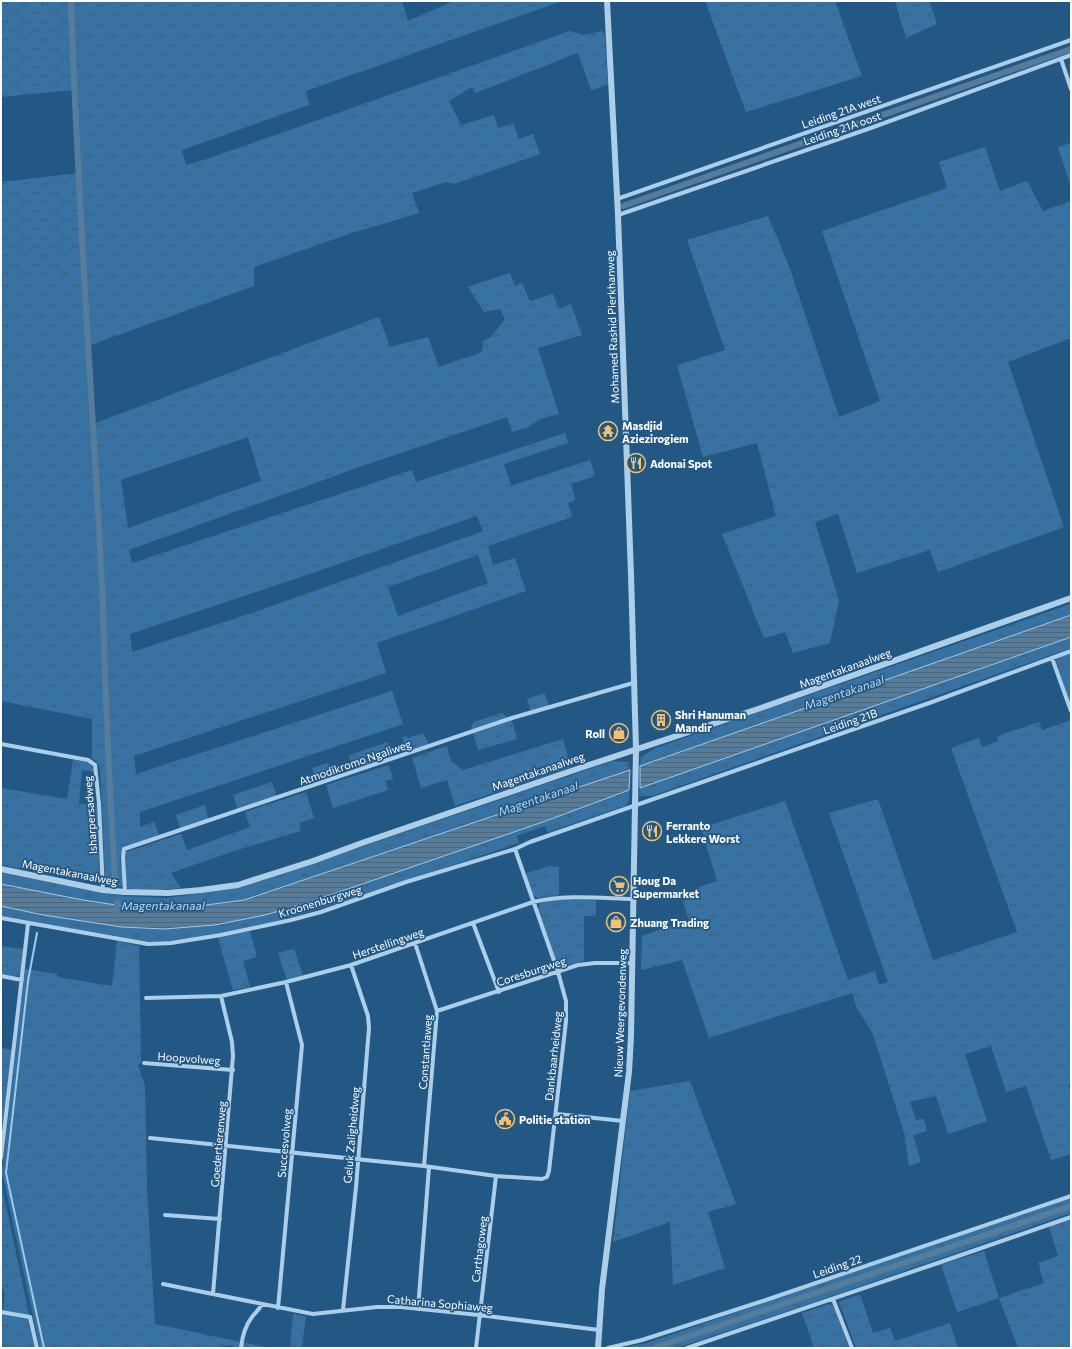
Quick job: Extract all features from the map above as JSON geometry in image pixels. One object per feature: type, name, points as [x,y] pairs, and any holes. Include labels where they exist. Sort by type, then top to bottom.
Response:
[{"type":"street","name":"Mohamed Rashid Pierkhanweg","points":[[607,1],[618,215],[636,749]]},
{"type":"street","name":"Leiding 21A west","points":[[617,199],[1071,40]]},
{"type":"street","name":"Leiding 21A oost","points":[[618,215],[890,122],[1071,55]]},
{"type":"street","points":[[1061,59],[1071,90]]},
{"type":"street","name":"Magentakanaalweg","points":[[1,869],[103,890],[125,892],[168,893],[201,890],[238,884],[312,861],[636,749],[761,708],[1071,598]]},
{"type":"street","name":"Leiding 21B","points":[[634,806],[932,702],[1071,651]]},
{"type":"street","points":[[1052,658],[1071,711]]},
{"type":"street","name":"Atmodikromo Ngaliweg","points":[[125,892],[124,849],[430,747],[512,718],[634,683]]},
{"type":"street","name":"Isharpersadweg","points":[[1,744],[88,760],[95,765],[99,804],[103,890]]},
{"type":"street","name":"Nieuw Weergevondenweg","points":[[598,1348],[602,1288],[629,1072],[631,1036],[636,749]]},
{"type":"street","name":"Kroonenburgweg","points":[[1,918],[28,924],[148,944],[171,943],[200,939],[291,920],[321,912],[413,880],[515,849],[530,842],[634,806]]},
{"type":"street","name":"Dankbaarheidweg","points":[[496,1176],[542,1179],[547,1177],[556,1114],[567,1008],[565,995],[558,972],[515,849]]},
{"type":"street","name":"Herstellingweg","points":[[146,998],[221,996],[286,982],[351,965],[533,902],[553,898],[572,897],[633,899]]},
{"type":"street","points":[[474,923],[499,992]]},
{"type":"street","points":[[1,1158],[28,924]]},
{"type":"street","name":"Constantiaweg","points":[[415,943],[438,1011],[426,1166],[418,1308]]},
{"type":"street","name":"Coresburgweg","points":[[438,1011],[578,965],[595,962],[632,963]]},
{"type":"street","name":"Geluk Zaligheidweg","points":[[343,1310],[356,1187],[369,1020],[351,965]]},
{"type":"street","points":[[1,976],[22,980]]},
{"type":"street","name":"Succesvolweg","points":[[278,1308],[302,1045],[286,982]]},
{"type":"street","name":"Goedertierenweg","points":[[213,1294],[234,1056],[221,996]]},
{"type":"street","name":"Hoopvolweg","points":[[144,1064],[233,1070]]},
{"type":"street","points":[[556,1114],[623,1121]]},
{"type":"street","points":[[150,1138],[426,1166],[496,1176]]},
{"type":"street","name":"Carthagoweg","points":[[476,1348],[496,1176]]},
{"type":"street","name":"Leiding 22","points":[[608,1348],[642,1340],[766,1300],[1071,1196]]},
{"type":"street","points":[[164,1215],[220,1219]]},
{"type":"street","points":[[687,1348],[1071,1217]]},
{"type":"street","name":"Catharina Sophiaweg","points":[[163,1284],[313,1314],[377,1307],[418,1308],[599,1330]]},
{"type":"street","points":[[833,1299],[852,1348]]},
{"type":"street","points":[[241,1348],[245,1330],[262,1304]]},
{"type":"street","points":[[1,1312],[27,1316],[31,1320],[37,1348]]},
{"type":"green space","points":[[71,1],[402,1],[408,21],[454,1],[562,1],[306,91],[309,105],[182,150],[186,165],[207,159],[570,31],[583,35],[602,31],[605,36],[608,85],[591,90],[578,53],[475,93],[472,87],[449,101],[461,125],[494,115],[498,128],[513,123],[519,139],[533,134],[540,154],[454,184],[446,182],[412,193],[419,213],[352,233],[254,267],[254,286],[88,346],[93,424],[379,317],[390,347],[428,337],[439,367],[482,352],[483,341],[491,337],[505,319],[500,309],[484,312],[468,287],[510,273],[515,286],[522,283],[530,301],[553,294],[559,309],[571,304],[582,335],[538,348],[559,414],[540,419],[529,427],[512,432],[507,417],[365,465],[129,550],[132,563],[412,470],[416,482],[565,433],[568,443],[504,464],[511,486],[590,460],[595,476],[571,484],[575,500],[568,503],[572,517],[488,546],[493,565],[515,558],[526,591],[377,643],[386,673],[134,756],[136,774],[392,691],[403,724],[140,812],[140,827],[154,822],[160,837],[123,849],[120,857],[123,887],[107,882],[105,876],[100,769],[97,762],[92,758],[92,719],[1,701],[1,279],[83,272]],"holes":[[[248,437],[261,481],[128,528],[121,480]],[[477,516],[483,531],[258,611],[132,652],[130,634]],[[478,555],[488,583],[398,616],[388,587]]]},
{"type":"green space","points":[[71,1],[74,90],[1,97],[1,2]]},
{"type":"green space","points":[[705,1],[835,1],[862,76],[746,112]]},
{"type":"green space","points":[[895,1],[929,1],[937,24],[906,38]]},
{"type":"green space","points":[[1071,143],[1071,187],[1058,147]]},
{"type":"green space","points":[[985,147],[1000,191],[1027,181],[1043,211],[1071,201],[1071,338],[1008,362],[1064,527],[938,572],[930,550],[857,573],[838,514],[815,522],[839,601],[830,643],[793,653],[785,632],[764,638],[722,534],[776,516],[757,443],[703,457],[677,365],[725,350],[687,240],[768,216],[789,266],[839,417],[880,401],[822,231],[947,188],[939,162]]},
{"type":"green space","points":[[79,173],[83,273],[1,279],[1,182]]},
{"type":"green space","points":[[1071,604],[1071,615],[640,766],[641,757],[656,748]]},
{"type":"green space","points":[[1071,637],[1071,648],[652,796],[639,796],[640,788]]},
{"type":"green space","points":[[1071,653],[1071,706],[1056,661],[1057,658]]},
{"type":"green space","points":[[545,693],[549,707],[531,713],[527,699]]},
{"type":"green space","points":[[502,713],[512,721],[517,739],[478,750],[471,727],[474,722]]},
{"type":"green space","points":[[1071,720],[1071,1083],[1068,1084],[1071,1092],[1071,1154],[1051,1160],[1026,1086],[1006,1092],[991,1046],[965,1054],[987,1121],[948,1134],[936,1096],[910,1102],[916,1120],[924,1119],[927,1131],[913,1135],[921,1162],[909,1166],[904,1133],[873,1034],[857,1008],[852,993],[709,1038],[682,960],[641,970],[642,936],[689,920],[683,902],[699,887],[717,881],[701,828],[785,801],[848,980],[875,971],[879,985],[888,982],[829,813],[878,799],[933,960],[1017,932],[951,748],[979,738],[982,747],[998,741],[997,736],[1039,722],[1042,730]]},
{"type":"green space","points":[[424,733],[430,748],[407,755],[402,737],[407,736],[408,738]]},
{"type":"green space","points":[[563,739],[571,767],[455,806],[447,780],[421,788],[412,758],[447,746],[451,761],[463,770]]},
{"type":"green space","points":[[388,742],[394,759],[354,772],[349,755]]},
{"type":"green space","points":[[73,760],[84,761],[93,768],[94,772],[82,770],[79,804],[97,804],[100,882],[85,881],[1,865],[1,788],[67,799]]},
{"type":"green space","points":[[613,761],[628,762],[630,770],[244,900],[191,907],[129,907],[83,900],[1,884],[1,872],[125,896],[167,898],[244,887]]},
{"type":"green space","points":[[328,763],[333,779],[317,784],[312,768]]},
{"type":"green space","points":[[389,765],[393,779],[386,781],[388,790],[333,808],[326,785]]},
{"type":"green space","points":[[272,782],[277,797],[238,811],[233,795]]},
{"type":"green space","points":[[629,790],[629,801],[625,806],[548,832],[545,826],[517,836],[519,843],[372,892],[288,918],[231,932],[173,941],[144,942],[1,916],[1,906],[43,915],[122,927],[164,929],[215,925],[265,915],[307,903],[543,822]]},
{"type":"green space","points":[[306,792],[314,818],[299,823],[301,831],[234,851],[171,873],[181,888],[160,890],[129,889],[126,887],[126,852],[181,834],[187,850],[250,827],[245,812]]},
{"type":"green space","points":[[205,805],[209,821],[181,830],[176,815]]},
{"type":"green space","points":[[549,866],[559,867],[559,895],[538,898],[533,895],[525,874]]},
{"type":"green space","points":[[548,900],[596,900],[596,916],[584,916],[584,961],[563,966],[558,965],[556,961],[538,909],[540,903]]},
{"type":"green space","points":[[250,931],[257,957],[243,961],[250,987],[233,990],[218,938]]},
{"type":"green space","points":[[117,941],[139,946],[141,1062],[138,1065],[145,1086],[147,1189],[155,1324],[270,1348],[234,1348],[232,1345],[211,1348],[40,1348],[2,1172],[25,969],[57,974],[57,977],[112,986]]},
{"type":"green space","points":[[1,946],[23,949],[21,974],[16,977],[1,974]]},
{"type":"green space","points":[[294,949],[303,976],[287,980],[278,953]]},
{"type":"green space","points":[[1,1048],[13,1050],[1,1142]]},
{"type":"green space","points":[[690,1081],[736,1204],[708,1212],[725,1268],[673,1285],[670,1222],[613,1242],[630,1091]]},
{"type":"green space","points":[[1,1182],[36,1348],[1,1348],[1,1318],[5,1295],[3,1289],[1,1288]]},
{"type":"green space","points":[[1071,1198],[1071,1213],[800,1307],[676,1348],[619,1348],[644,1344]]},
{"type":"green space","points":[[1071,1219],[1071,1348],[1018,1348],[999,1298],[1044,1283],[1038,1263],[1058,1256],[1049,1227]]},
{"type":"green space","points":[[984,1251],[999,1298],[957,1312],[941,1265]]},
{"type":"green space","points":[[860,1294],[873,1333],[890,1328],[895,1341],[950,1323],[958,1348],[856,1348],[839,1302]]},
{"type":"green space","points":[[829,1304],[834,1307],[849,1348],[814,1348],[802,1313]]},
{"type":"green space","points":[[293,1314],[306,1316],[302,1348],[290,1348]]},
{"type":"shaded area","points":[[1071,615],[1071,637],[640,788],[640,766]]},
{"type":"shaded area","points":[[630,770],[629,790],[543,822],[307,903],[265,915],[215,925],[164,929],[122,927],[43,915],[1,906],[1,884],[83,900],[129,907],[191,907],[244,900]]},
{"type":"waterway","points":[[71,1],[80,213],[102,585],[115,880]]},
{"type":"waterway","points":[[623,206],[1071,49]]},
{"type":"waterway","name":"Magentakanaal","points":[[116,913],[117,902]]},
{"type":"waterway","points":[[37,933],[28,981],[6,1173],[44,1348]]},
{"type":"waterway","points":[[654,1348],[1071,1206]]},
{"type":"place","name":"Masdjid Aziezirogiem","points":[[608,431]]},
{"type":"place","name":"Adonai Spot","points":[[636,463]]},
{"type":"place","name":"Shri Hanuman Mandir","points":[[661,720]]},
{"type":"place","name":"Roll","points":[[619,733]]},
{"type":"place","name":"Ferranto Lekkere Worst","points":[[652,831]]},
{"type":"place","name":"Houg Da Supermarket","points":[[619,886]]},
{"type":"place","name":"Zhuang Trading","points":[[616,922]]},
{"type":"place","name":"Politie station","points":[[505,1119]]}]
